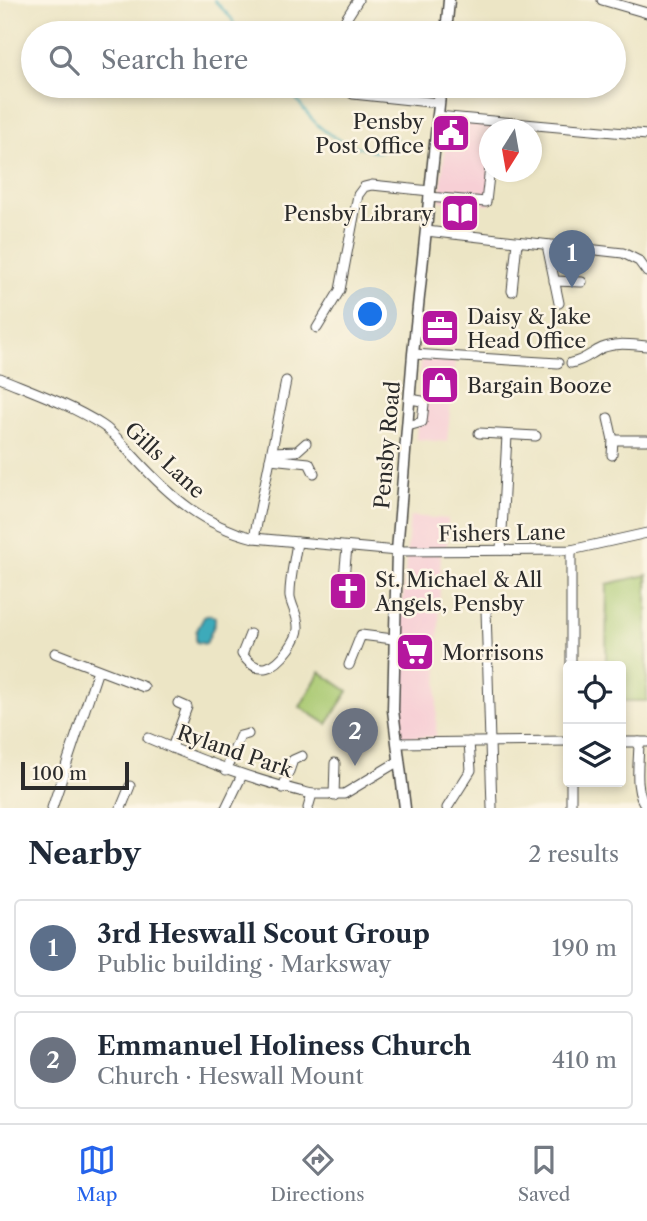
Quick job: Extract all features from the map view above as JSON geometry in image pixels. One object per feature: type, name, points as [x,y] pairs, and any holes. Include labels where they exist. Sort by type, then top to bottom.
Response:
[{"type":"main road","points":[[447,21],[449,0]]},
{"type":"main road","name":"Pensby Road","points":[[405,808],[393,709],[397,551],[440,98]]},
{"type":"street","points":[[345,21],[358,0]]},
{"type":"street","points":[[602,0],[647,13]]},
{"type":"street","points":[[391,98],[439,103]]},
{"type":"street","points":[[437,116],[479,123]]},
{"type":"street","points":[[542,128],[647,135]]},
{"type":"street","points":[[317,328],[340,290],[358,195],[364,187],[372,185],[486,202],[488,182]]},
{"type":"street","points":[[426,231],[623,253],[639,261],[647,272]]},
{"type":"street","points":[[512,291],[517,242]]},
{"type":"street","points":[[547,245],[559,303]]},
{"type":"street","points":[[554,281],[582,282]]},
{"type":"street","points":[[571,363],[603,348],[619,344],[647,346]]},
{"type":"street","points":[[414,354],[558,363]]},
{"type":"street","name":"Gills Lane","points":[[0,378],[104,426],[159,484],[187,508],[226,529],[254,538],[397,551]]},
{"type":"street","points":[[254,538],[286,381]]},
{"type":"street","points":[[608,418],[613,439],[612,455]]},
{"type":"street","points":[[479,433],[536,436]]},
{"type":"street","points":[[501,550],[507,435]]},
{"type":"street","points":[[613,439],[647,440]]},
{"type":"street","points":[[271,456],[297,451],[306,443]]},
{"type":"street","points":[[271,456],[309,463],[314,473]]},
{"type":"street","name":"Fishers Lane","points":[[397,551],[571,550],[647,533]]},
{"type":"street","points":[[242,654],[248,663],[268,668],[278,665],[294,641],[298,630],[297,613],[290,598],[297,542]]},
{"type":"street","points":[[344,578],[347,547]]},
{"type":"street","points":[[571,550],[571,661]]},
{"type":"street","points":[[486,610],[492,808]]},
{"type":"street","points":[[242,654],[250,634]]},
{"type":"street","points":[[349,665],[361,635],[393,639]]},
{"type":"street","points":[[55,653],[144,687]]},
{"type":"street","points":[[232,657],[242,654]]},
{"type":"street","points":[[52,808],[98,670]]},
{"type":"street","points":[[172,748],[187,707],[178,703]]},
{"type":"street","points":[[226,770],[241,733]]},
{"type":"street","name":"Ryland Park","points":[[148,738],[226,770],[283,788],[334,796]]},
{"type":"street","points":[[397,743],[563,741]]},
{"type":"street","points":[[447,808],[471,771],[469,742]]},
{"type":"street","points":[[643,742],[639,788],[643,803],[647,807]]},
{"type":"street","points":[[283,788],[295,756]]},
{"type":"street","points":[[335,763],[334,796],[344,794],[399,761]]},
{"type":"street","points":[[226,808],[242,775]]},
{"type":"street","points":[[121,808],[130,786]]},
{"type":"street","points":[[571,787],[571,808]]},
{"type":"street","points":[[308,808],[312,794]]},
{"type":"shaded area","points":[[447,121],[479,124],[479,182],[492,182],[490,205],[440,201]]},
{"type":"shaded area","points":[[421,359],[455,361],[447,442],[416,439]]},
{"type":"shaded area","points":[[410,516],[448,519],[447,546],[441,547],[436,737],[401,737],[397,664]]},
{"type":"green space","points":[[647,575],[647,701],[626,701],[626,661],[606,661],[607,584]]},
{"type":"green space","points":[[320,672],[348,691],[327,724],[300,707]]},
{"type":"water","points":[[204,617],[215,617],[215,623],[206,644],[196,642],[196,632]]},
{"type":"waterway","points":[[214,0],[233,21]]},
{"type":"waterway","points":[[296,98],[315,123],[348,144],[379,152],[397,138]]},
{"type":"place","name":"Pensby Post Office","points":[[451,133]]},
{"type":"place","name":"Pensby Library","points":[[460,213]]},
{"type":"place","name":"3rd Heswall Scout Group","points":[[572,288]]},
{"type":"place","name":"Daisy & Jake Head Office","points":[[440,328]]},
{"type":"place","name":"Bargain Booze","points":[[440,385]]},
{"type":"place","name":"St. Michael & All Angels, Pensby","points":[[348,591]]},
{"type":"place","name":"Morrisons","points":[[415,652]]},
{"type":"place","name":"Emmanuel Holiness Church","points":[[355,766]]}]
